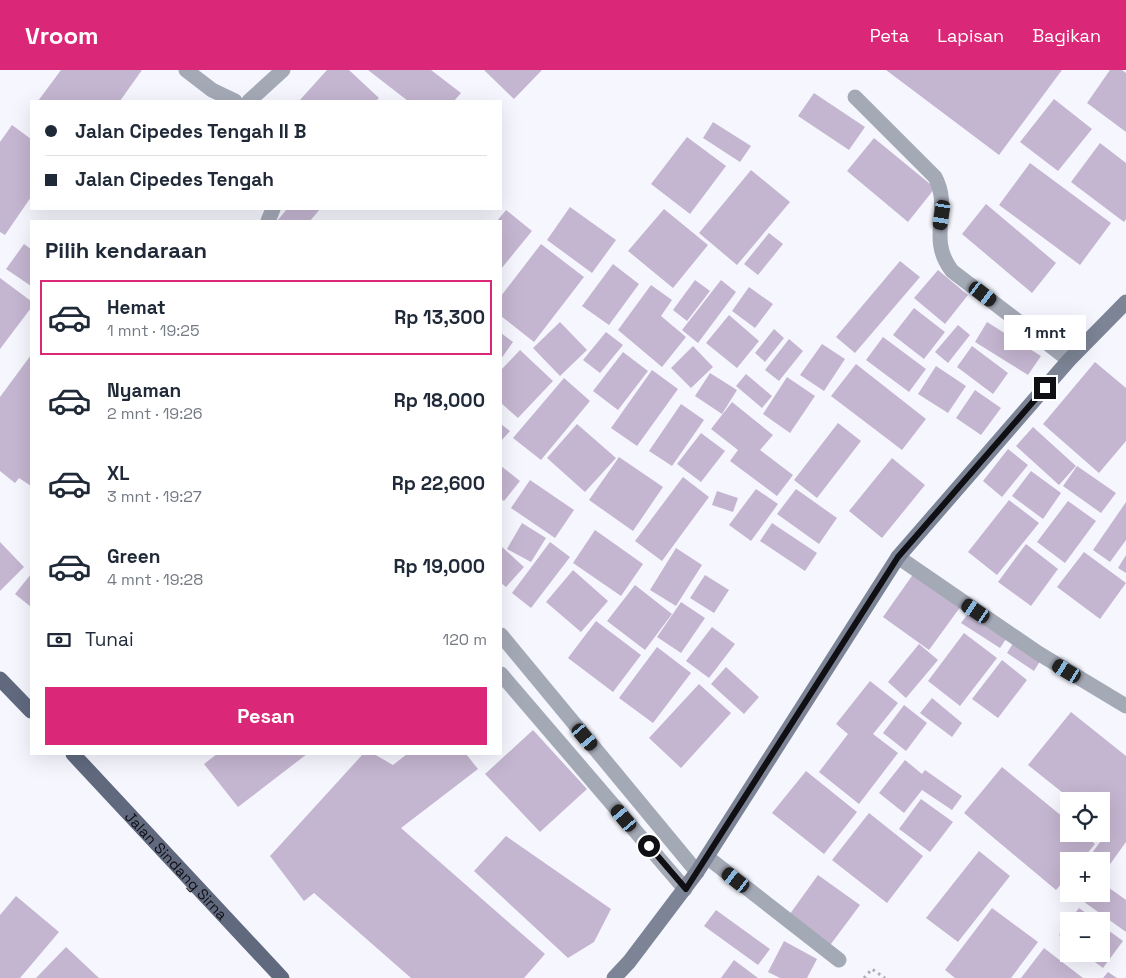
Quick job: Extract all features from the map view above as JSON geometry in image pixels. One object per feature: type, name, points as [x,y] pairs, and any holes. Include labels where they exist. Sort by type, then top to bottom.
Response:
[{"type":"main road","points":[[0,679],[30,710]]},
{"type":"main road","name":"Jalan Sindang Sirna","points":[[74,755],[282,978]]},
{"type":"street","points":[[186,70],[212,90],[233,100]]},
{"type":"street","points":[[250,100],[283,70]]},
{"type":"street","points":[[855,97],[935,177],[941,188],[942,198],[940,249],[944,261],[952,272],[1069,360]]},
{"type":"street","points":[[614,978],[629,962],[686,889],[898,557],[1069,360],[1126,302]]},
{"type":"street","points":[[898,557],[1038,653],[1126,706]]},
{"type":"street","points":[[502,636],[697,872]]},
{"type":"street","points":[[502,675],[686,889]]},
{"type":"street","points":[[707,857],[839,960]]},
{"type":"path","points":[[864,978],[872,969],[885,978]]},
{"type":"building","points":[[61,70],[142,70],[121,100],[39,100]]},
{"type":"building","points":[[327,70],[349,70],[379,98],[377,100],[300,100]]},
{"type":"building","points":[[368,70],[431,70],[461,93],[455,100],[407,100]]},
{"type":"building","points":[[484,70],[542,70],[514,99]]},
{"type":"building","points":[[886,70],[1062,70],[999,155]]},
{"type":"building","points":[[1110,70],[1122,70],[1126,73],[1126,132],[1087,103]]},
{"type":"building","points":[[814,93],[865,127],[849,150],[798,116]]},
{"type":"building","points":[[1054,99],[1092,129],[1058,171],[1020,142]]},
{"type":"building","points":[[713,122],[751,146],[740,162],[703,138]]},
{"type":"building","points":[[12,125],[30,138],[30,198],[5,235],[0,232],[0,142]]},
{"type":"building","points":[[687,137],[726,166],[690,214],[651,184]]},
{"type":"building","points":[[874,138],[935,188],[908,222],[847,171]]},
{"type":"building","points":[[1100,143],[1126,163],[1126,219],[1124,222],[1071,182]]},
{"type":"building","points":[[1030,163],[1111,223],[1080,265],[999,205]]},
{"type":"building","points":[[751,170],[790,202],[737,265],[699,233]]},
{"type":"building","points":[[986,204],[1056,263],[1032,293],[962,234]]},
{"type":"building","points":[[570,207],[616,240],[592,273],[547,240]]},
{"type":"building","points":[[664,209],[708,245],[673,288],[628,251]]},
{"type":"building","points":[[286,210],[319,210],[311,220],[278,220]]},
{"type":"building","points":[[506,210],[532,231],[502,268],[502,220],[498,220]]},
{"type":"building","points":[[769,233],[783,244],[758,275],[744,264]]},
{"type":"building","points":[[24,244],[30,248],[30,285],[6,269]]},
{"type":"building","points":[[541,244],[584,277],[534,342],[502,317],[502,295]]},
{"type":"building","points":[[900,261],[920,277],[855,353],[836,337]]},
{"type":"building","points":[[613,264],[639,284],[609,325],[582,306]]},
{"type":"building","points":[[938,270],[968,295],[945,324],[914,298]]},
{"type":"building","points":[[0,278],[30,300],[30,309],[0,349]]},
{"type":"building","points":[[695,280],[710,291],[687,321],[673,310]]},
{"type":"building","points":[[721,280],[736,292],[698,343],[682,330]]},
{"type":"building","points":[[651,285],[672,300],[661,316],[686,337],[662,367],[618,330]]},
{"type":"building","points":[[749,287],[773,304],[755,328],[732,311]]},
{"type":"building","points":[[914,308],[945,332],[924,359],[893,335]]},
{"type":"building","points":[[729,315],[759,341],[737,368],[706,343]]},
{"type":"building","points":[[560,322],[587,350],[560,376],[533,348]]},
{"type":"building","points":[[987,322],[1041,356],[1028,375],[975,342]]},
{"type":"building","points":[[958,325],[970,335],[948,363],[935,352]]},
{"type":"building","points":[[774,329],[784,338],[765,362],[755,353]]},
{"type":"building","points":[[606,332],[623,345],[600,373],[583,360]]},
{"type":"building","points":[[502,334],[513,342],[502,358]]},
{"type":"building","points":[[883,337],[926,369],[909,392],[866,360]]},
{"type":"building","points":[[789,339],[803,351],[779,381],[765,370]]},
{"type":"building","points":[[822,344],[845,359],[824,391],[800,375]]},
{"type":"building","points":[[693,346],[713,367],[691,388],[671,368]]},
{"type":"building","points":[[972,346],[1008,373],[993,394],[957,367]]},
{"type":"building","points":[[520,350],[553,381],[518,418],[502,404],[502,369]]},
{"type":"building","points":[[623,352],[648,371],[618,410],[593,391]]},
{"type":"building","points":[[30,356],[30,485],[19,478],[15,483],[0,471],[0,397]]},
{"type":"building","points":[[1095,362],[1126,388],[1126,441],[1099,473],[1043,424]]},
{"type":"building","points":[[856,364],[926,419],[902,450],[831,396]]},
{"type":"building","points":[[936,366],[966,386],[948,413],[918,394]]},
{"type":"building","points":[[652,370],[678,389],[637,446],[611,428]]},
{"type":"building","points":[[710,373],[737,390],[722,414],[695,396]]},
{"type":"building","points":[[746,374],[772,396],[762,408],[736,386]]},
{"type":"building","points":[[787,377],[815,396],[790,433],[763,414]]},
{"type":"building","points":[[564,378],[590,401],[541,460],[513,438]]},
{"type":"building","points":[[975,390],[1001,408],[981,435],[956,418]]},
{"type":"building","points":[[732,402],[773,435],[760,450],[793,475],[777,496],[730,461],[738,450],[711,429]]},
{"type":"building","points":[[681,404],[704,420],[672,466],[649,451]]},
{"type":"building","points":[[838,423],[861,441],[817,498],[794,480]]},
{"type":"building","points":[[577,424],[616,458],[585,492],[547,458]]},
{"type":"building","points":[[502,425],[510,431],[502,440]]},
{"type":"building","points":[[1033,427],[1076,466],[1059,485],[1016,446]]},
{"type":"building","points":[[701,433],[725,451],[701,482],[677,464]]},
{"type":"building","points":[[1008,449],[1028,465],[1002,497],[983,481]]},
{"type":"building","points":[[619,457],[663,487],[633,531],[589,500]]},
{"type":"building","points":[[892,458],[925,485],[882,538],[849,511]]},
{"type":"building","points":[[1077,466],[1116,493],[1101,513],[1063,486]]},
{"type":"building","points":[[502,467],[520,481],[504,501],[502,500]]},
{"type":"building","points":[[1031,471],[1061,493],[1043,519],[1012,496]]},
{"type":"building","points":[[683,477],[709,497],[662,561],[635,541]]},
{"type":"building","points":[[530,480],[574,510],[555,538],[511,508]]},
{"type":"building","points":[[756,489],[778,504],[751,541],[729,525]]},
{"type":"building","points":[[796,489],[837,518],[819,544],[777,514]]},
{"type":"building","points":[[717,491],[738,498],[733,512],[712,505]]},
{"type":"building","points":[[1009,500],[1039,523],[997,575],[968,552]]},
{"type":"building","points":[[1068,501],[1096,521],[1065,563],[1037,542]]},
{"type":"building","points":[[1126,502],[1126,540],[1110,562],[1093,550]]},
{"type":"building","points":[[522,523],[546,538],[531,562],[507,549]]},
{"type":"building","points":[[772,523],[817,553],[805,571],[760,541]]},
{"type":"building","points":[[595,530],[643,564],[621,596],[573,563]]},
{"type":"building","points":[[0,542],[24,567],[0,591]]},
{"type":"building","points":[[550,542],[570,557],[531,608],[512,593]]},
{"type":"building","points":[[1026,544],[1058,569],[1031,606],[998,582]]},
{"type":"building","points":[[502,547],[524,567],[506,587],[502,584]]},
{"type":"building","points":[[676,548],[702,565],[676,606],[650,590]]},
{"type":"building","points":[[1084,552],[1126,583],[1100,619],[1057,587]]},
{"type":"building","points":[[1126,555],[1126,573],[1118,568]]},
{"type":"building","points":[[573,570],[608,601],[581,632],[546,602]]},
{"type":"building","points":[[914,573],[961,606],[929,650],[883,617]]},
{"type":"building","points":[[30,575],[30,606],[15,594]]},
{"type":"building","points":[[705,575],[729,590],[714,613],[690,598]]},
{"type":"building","points":[[635,585],[672,614],[645,650],[607,621]]},
{"type":"building","points":[[681,602],[705,618],[681,653],[657,637]]},
{"type":"building","points":[[970,611],[1008,636],[1000,648],[961,623]]},
{"type":"building","points":[[596,621],[641,655],[613,692],[568,658]]},
{"type":"building","points":[[712,627],[735,644],[709,678],[686,661]]},
{"type":"building","points":[[964,633],[997,658],[960,706],[928,681]]},
{"type":"building","points":[[1015,640],[1042,658],[1034,671],[1007,653]]},
{"type":"building","points":[[919,644],[938,660],[906,698],[888,682]]},
{"type":"building","points":[[657,647],[691,673],[653,723],[619,698]]},
{"type":"building","points":[[1002,660],[1027,680],[998,718],[972,699]]},
{"type":"building","points":[[726,667],[759,697],[744,714],[711,684]]},
{"type":"building","points":[[870,681],[898,703],[873,734],[898,753],[859,804],[819,772],[848,734],[836,724]]},
{"type":"building","points":[[699,684],[731,713],[681,768],[649,738]]},
{"type":"building","points":[[932,698],[962,723],[952,737],[920,713]]},
{"type":"building","points":[[904,705],[927,723],[906,751],[883,733]]},
{"type":"building","points":[[1071,712],[1126,756],[1126,842],[1110,864],[1110,852],[1093,852],[1100,842],[1110,842],[1110,792],[1062,792],[1028,765]]},
{"type":"building","points":[[533,730],[587,789],[540,832],[485,774]]},
{"type":"building","points":[[216,755],[306,755],[238,807],[204,764]]},
{"type":"building","points":[[362,755],[376,755],[393,765],[406,755],[467,755],[478,769],[401,828],[545,954],[524,978],[411,978],[314,893],[304,901],[270,856]]},
{"type":"building","points":[[905,760],[922,774],[925,770],[962,796],[952,810],[922,790],[904,813],[879,793]]},
{"type":"building","points":[[1002,767],[1060,815],[1060,842],[1093,842],[1095,844],[1088,852],[1060,852],[1060,885],[1056,890],[964,813]]},
{"type":"building","points":[[806,771],[857,812],[824,854],[772,813]]},
{"type":"building","points":[[921,799],[953,822],[930,852],[899,829]]},
{"type":"building","points":[[869,813],[923,856],[887,903],[832,860]]},
{"type":"building","points":[[506,836],[611,909],[594,942],[568,958],[474,871]]},
{"type":"building","points":[[979,851],[1010,876],[958,942],[926,918]]},
{"type":"building","points":[[818,875],[860,905],[828,948],[787,918]]},
{"type":"building","points":[[1110,888],[1126,900],[1126,932],[1110,921],[1110,912],[1098,912],[1084,902],[1110,902]]},
{"type":"building","points":[[16,896],[59,932],[20,978],[0,978],[0,915]]},
{"type":"building","points":[[992,908],[1038,942],[1011,978],[955,978],[945,970]]},
{"type":"building","points":[[1079,908],[1085,912],[1076,912]]},
{"type":"building","points":[[716,910],[770,949],[758,965],[704,926]]},
{"type":"building","points":[[1110,932],[1123,941],[1110,959]]},
{"type":"building","points":[[784,941],[817,959],[807,978],[780,978],[768,972]]},
{"type":"building","points":[[66,947],[99,978],[36,978]]},
{"type":"building","points":[[1044,948],[1083,978],[1021,978]]},
{"type":"building","points":[[734,960],[758,978],[721,978]]},
{"type":"building","points":[[1095,962],[1107,962],[1103,968]]},
{"type":"building","points":[[1108,972],[1117,978],[1103,978]]},
{"type":"route","points":[[649,846],[686,889],[898,557],[1045,388]]}]
